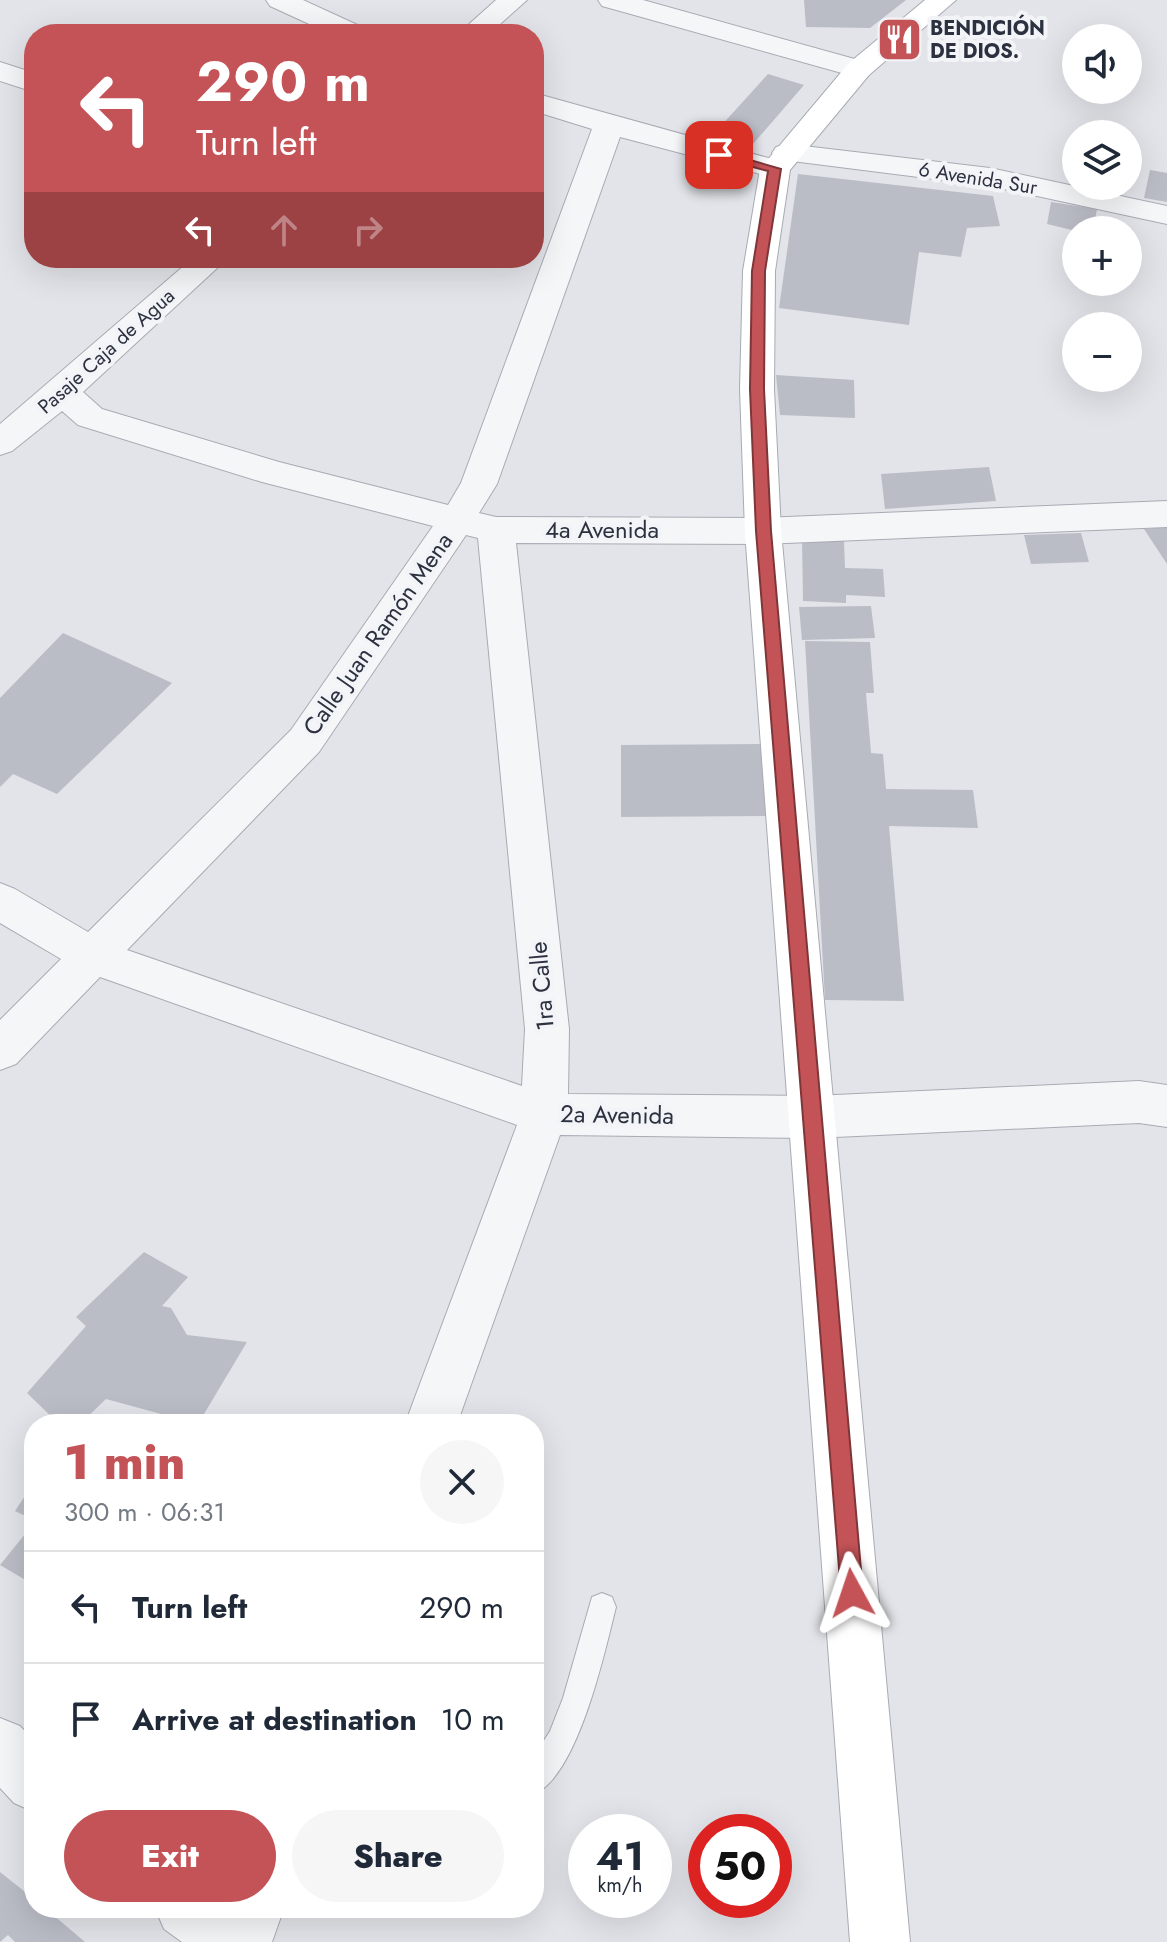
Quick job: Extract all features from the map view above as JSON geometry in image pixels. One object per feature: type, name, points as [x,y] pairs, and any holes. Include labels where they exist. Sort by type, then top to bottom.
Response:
[{"type":"main road","points":[[880,1942],[814,1117],[763,531],[757,389],[759,271],[781,161],[859,69],[942,0]]},
{"type":"street","points":[[280,0],[332,24]]},
{"type":"street","points":[[484,24],[513,0]]},
{"type":"street","points":[[612,0],[859,69]]},
{"type":"street","points":[[0,71],[24,79]]},
{"type":"street","name":"6 Avenida Sur","points":[[544,105],[609,125],[781,161],[990,177],[1167,215]]},
{"type":"street","name":"Calle Juan Ramón Mena","points":[[0,1050],[305,741],[476,525],[479,484],[609,125]]},
{"type":"street","name":"Pasaje Caja de Agua","points":[[0,443],[201,268]]},
{"type":"street","name":"4a Avenida","points":[[62,392],[90,417],[275,473],[476,525],[763,531],[1167,514]]},
{"type":"street","name":"1ra Calle","points":[[435,1414],[544,1114],[547,1029],[476,525]]},
{"type":"street","name":"2a Avenida","points":[[0,901],[92,956],[544,1114],[814,1117],[1139,1102],[1167,1106]]},
{"type":"street","points":[[0,1746],[24,1772]]},
{"type":"street","points":[[199,1918],[232,1942]]},
{"type":"street","points":[[242,1942],[250,1918]]},
{"type":"lane","points":[[544,1768],[574,1713],[602,1607]]},
{"type":"building","points":[[804,0],[906,0],[870,28],[806,27]]},
{"type":"building","points":[[768,74],[804,85],[747,151],[709,139]]},
{"type":"building","points":[[1150,170],[1167,173],[1167,202],[1144,198]]},
{"type":"building","points":[[798,174],[993,196],[1000,226],[967,228],[961,257],[919,252],[909,325],[779,308]]},
{"type":"building","points":[[1051,202],[1097,209],[1096,216],[1062,216],[1062,228],[1047,224]]},
{"type":"building","points":[[776,375],[854,380],[855,418],[780,415]]},
{"type":"building","points":[[989,467],[996,501],[885,509],[881,474]]},
{"type":"building","points":[[1167,527],[1167,564],[1144,529]]},
{"type":"building","points":[[1081,533],[1089,562],[1031,564],[1024,535]]},
{"type":"building","points":[[802,539],[844,541],[845,568],[883,569],[885,597],[846,595],[846,603],[803,601]]},
{"type":"building","points":[[871,606],[875,638],[802,640],[799,607]]},
{"type":"building","points":[[63,633],[172,683],[57,794],[13,774],[0,787],[0,698]]},
{"type":"building","points":[[805,641],[870,642],[874,693],[866,693],[871,753],[883,754],[886,789],[973,790],[978,828],[889,826],[904,1001],[825,1000]]},
{"type":"building","points":[[772,744],[773,816],[621,817],[621,745]]},
{"type":"building","points":[[144,1252],[188,1277],[162,1306],[171,1308],[187,1335],[247,1342],[204,1414],[161,1414],[106,1399],[90,1414],[49,1414],[27,1393],[86,1326],[76,1317]]},
{"type":"building","points":[[24,1497],[24,1515],[15,1511]]},
{"type":"building","points":[[24,1535],[24,1579],[0,1565]]},
{"type":"building","points":[[0,1872],[24,1891],[24,1918],[57,1918],[85,1942],[15,1942],[8,1935],[0,1942]]},
{"type":"place","name":"BENDICIÓN DE DIOS.","points":[[899,40]]},
{"type":"route","points":[[719,155],[775,169],[759,271],[757,389],[763,531],[852,1593]]}]
